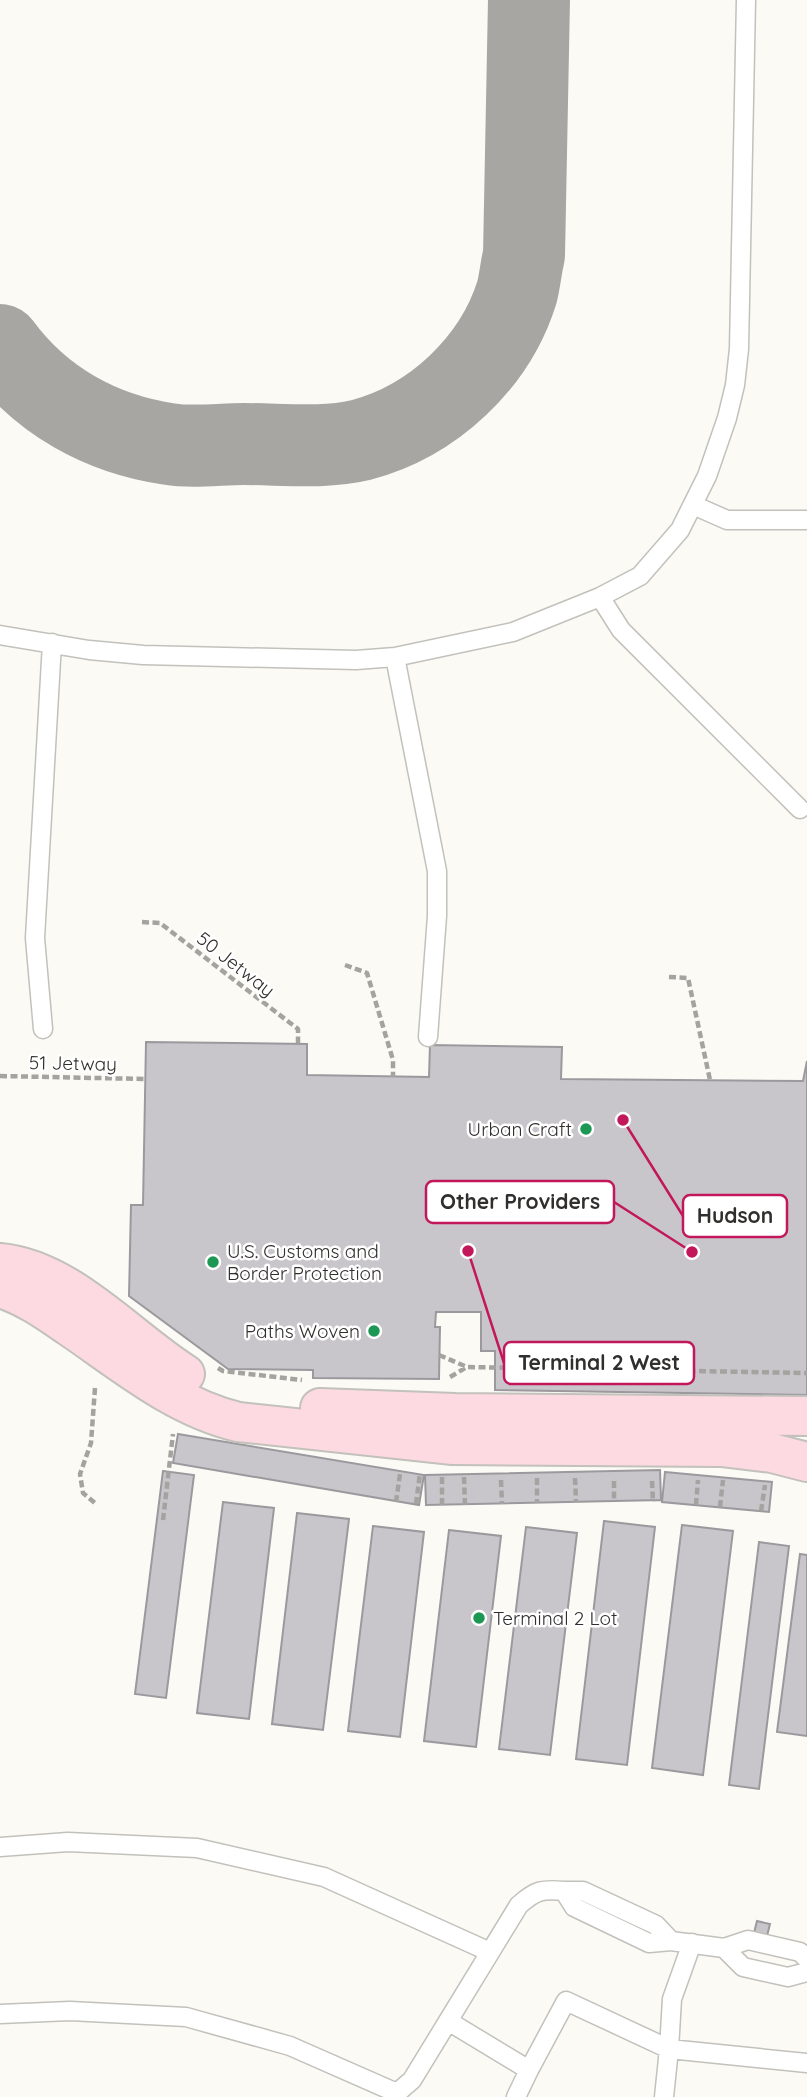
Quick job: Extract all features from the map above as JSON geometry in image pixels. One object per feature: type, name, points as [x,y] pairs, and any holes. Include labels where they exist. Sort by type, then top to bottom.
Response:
[{"type":"main road","points":[[0,1263],[30,1270],[82,1297],[152,1352],[209,1388],[261,1400],[307,1407],[359,1410],[807,1416]]},
{"type":"main road","points":[[0,1288],[42,1308],[115,1359],[190,1406],[238,1423],[453,1445],[715,1465],[763,1451],[807,1462]]},
{"type":"lane","points":[[0,635],[89,650],[143,655],[356,660],[395,657],[513,632],[600,597],[640,576],[680,530],[693,505],[707,476],[735,385],[739,349],[746,0]]},
{"type":"lane","points":[[693,505],[727,520],[807,520]]},
{"type":"lane","points":[[600,597],[621,630],[800,809]]},
{"type":"lane","points":[[43,1029],[35,938],[52,643]]},
{"type":"lane","points":[[395,657],[437,871],[437,916],[428,1037]]},
{"type":"lane","points":[[0,1847],[68,1842],[197,1848],[324,1877],[490,1952]]},
{"type":"lane","points":[[0,2014],[70,2011],[186,2017],[290,2046],[397,2093],[412,2080],[519,1905],[531,1894],[546,1889],[583,1891],[656,1926],[671,1941],[723,1948],[748,1940],[800,1952],[807,1959]]},
{"type":"lane","points":[[664,2097],[672,1999],[692,1943]]},
{"type":"lane","points":[[723,1948],[743,1967],[788,1977],[807,1972]]},
{"type":"lane","points":[[516,2097],[566,2001],[669,2049],[807,2063]]},
{"type":"lane","points":[[448,2021],[529,2070]]},
{"type":"path","name":"50 Jetway","points":[[142,922],[160,923],[298,1029],[298,1044]]},
{"type":"path","points":[[345,965],[367,974],[393,1060],[393,1077]]},
{"type":"path","points":[[669,977],[688,978],[710,1080]]},
{"type":"path","name":"51 Jetway","points":[[0,1076],[145,1079]]},
{"type":"path","points":[[439,1355],[467,1367],[807,1373]]},
{"type":"path","points":[[213,1365],[223,1371],[260,1377],[312,1381]]},
{"type":"path","points":[[441,1382],[467,1367]]},
{"type":"path","points":[[86,1381],[96,1390],[91,1443],[80,1474],[83,1493],[96,1504]]},
{"type":"path","points":[[696,1505],[715,1465]]},
{"type":"path","points":[[715,1465],[720,1507]]},
{"type":"path","points":[[614,1469],[614,1502]]},
{"type":"path","points":[[652,1469],[653,1502]]},
{"type":"path","points":[[396,1502],[400,1470]]},
{"type":"path","points":[[537,1470],[537,1503]]},
{"type":"path","points":[[575,1470],[576,1502]]},
{"type":"path","points":[[416,1504],[420,1472]]},
{"type":"path","points":[[442,1472],[442,1505]]},
{"type":"path","points":[[464,1472],[465,1505]]},
{"type":"path","points":[[501,1472],[502,1504]]},
{"type":"path","points":[[761,1511],[766,1480]]},
{"type":"building","points":[[146,1042],[307,1044],[307,1075],[429,1077],[430,1045],[562,1047],[561,1079],[803,1081],[807,1061],[807,1395],[495,1390],[495,1351],[481,1351],[481,1312],[436,1312],[435,1327],[440,1327],[439,1379],[313,1378],[313,1370],[228,1369],[129,1296],[131,1205],[143,1205]]},
{"type":"building","points":[[178,1434],[424,1475],[419,1505],[173,1463]]},
{"type":"building","points":[[660,1470],[661,1500],[426,1505],[425,1475]]},
{"type":"building","points":[[163,1471],[194,1475],[166,1698],[135,1694]]},
{"type":"building","points":[[665,1472],[772,1482],[769,1512],[662,1502]]},
{"type":"building","points":[[223,1502],[274,1508],[249,1719],[197,1713]]},
{"type":"building","points":[[297,1513],[349,1519],[323,1730],[272,1724]]},
{"type":"building","points":[[604,1521],[655,1527],[627,1765],[576,1759]]},
{"type":"building","points":[[682,1525],[733,1531],[703,1775],[652,1768]]},
{"type":"building","points":[[373,1526],[424,1532],[400,1737],[348,1731]]},
{"type":"building","points":[[526,1527],[577,1533],[550,1755],[499,1749]]},
{"type":"building","points":[[449,1530],[501,1536],[476,1747],[424,1741]]},
{"type":"building","points":[[759,1542],[789,1546],[759,1789],[729,1785]]},
{"type":"building","points":[[800,1554],[807,1555],[807,1736],[777,1732]]},
{"type":"building","points":[[757,1921],[770,1924],[767,1936],[754,1933]]},
{"type":"taxiway","points":[[0,345],[34,383],[74,412],[120,432],[169,444],[187,446],[347,443],[387,431],[413,419],[458,386],[477,365],[507,318],[517,292],[524,255],[529,0]]},
{"type":"place","name":"Hudson","points":[[623,1120]]},
{"type":"place","name":"Urban Craft","points":[[586,1129]]},
{"type":"place","name":"Terminal 2 West","points":[[468,1251]]},
{"type":"place","name":"Other Providers","points":[[692,1252]]},
{"type":"place","name":"U.S. Customs and Border Protection","points":[[213,1262]]},
{"type":"place","name":"Paths Woven","points":[[374,1331]]},
{"type":"place","name":"Terminal 2 Lot","points":[[479,1618]]}]
